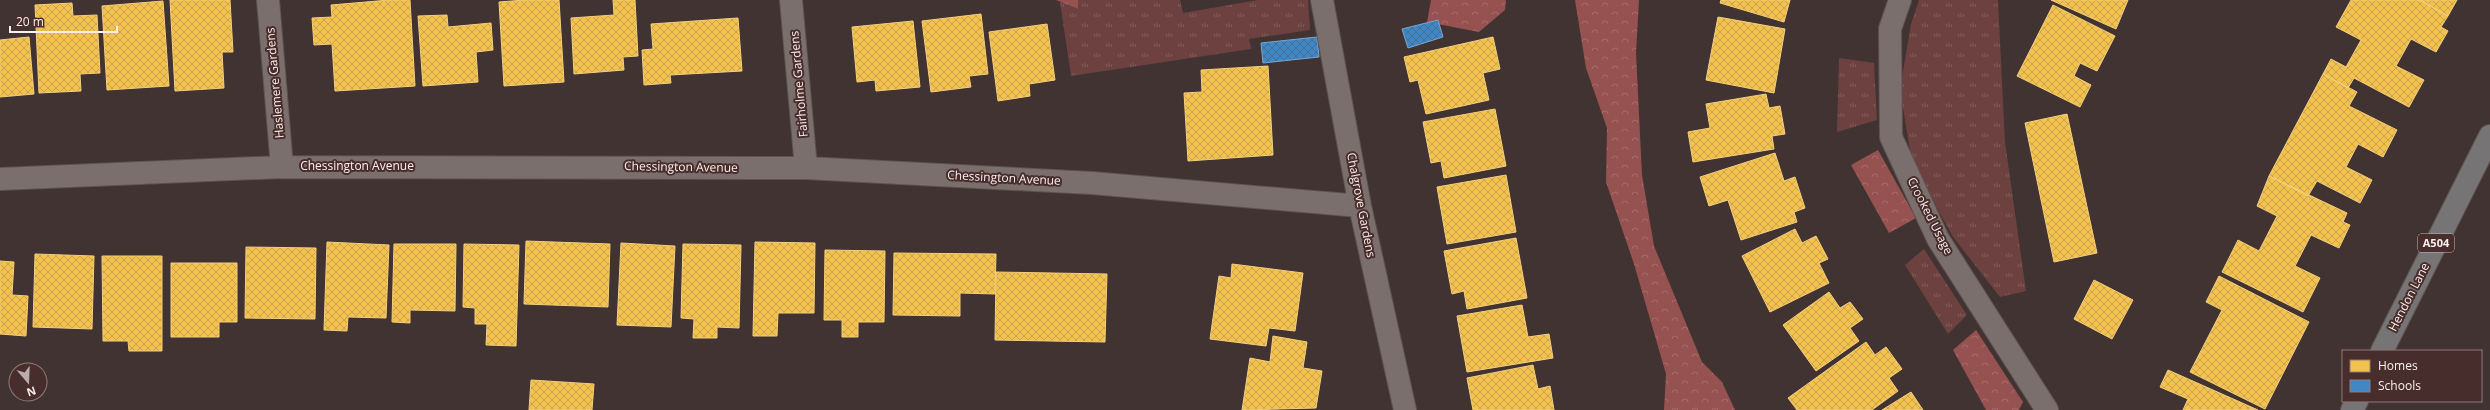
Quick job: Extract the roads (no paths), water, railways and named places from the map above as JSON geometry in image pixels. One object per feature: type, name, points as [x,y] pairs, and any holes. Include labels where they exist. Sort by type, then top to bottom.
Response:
[{"type":"main road","name":"Hendon Lane","points":[[2383,350],[2490,136]]},
{"type":"street","name":"Haslemere Gardens","points":[[268,0],[282,167]]},
{"type":"street","name":"Fairholme Gardens","points":[[791,0],[806,168]]},
{"type":"street","name":"Chalgrove Gardens","points":[[1322,0],[1360,206],[1405,410]]},
{"type":"street","name":"Crooked Usage","points":[[1900,0],[1890,29],[1891,137],[1938,239],[2047,410]]},
{"type":"street","name":"Chessington Avenue","points":[[0,179],[282,167],[806,168],[1092,183],[1360,206]]}]
